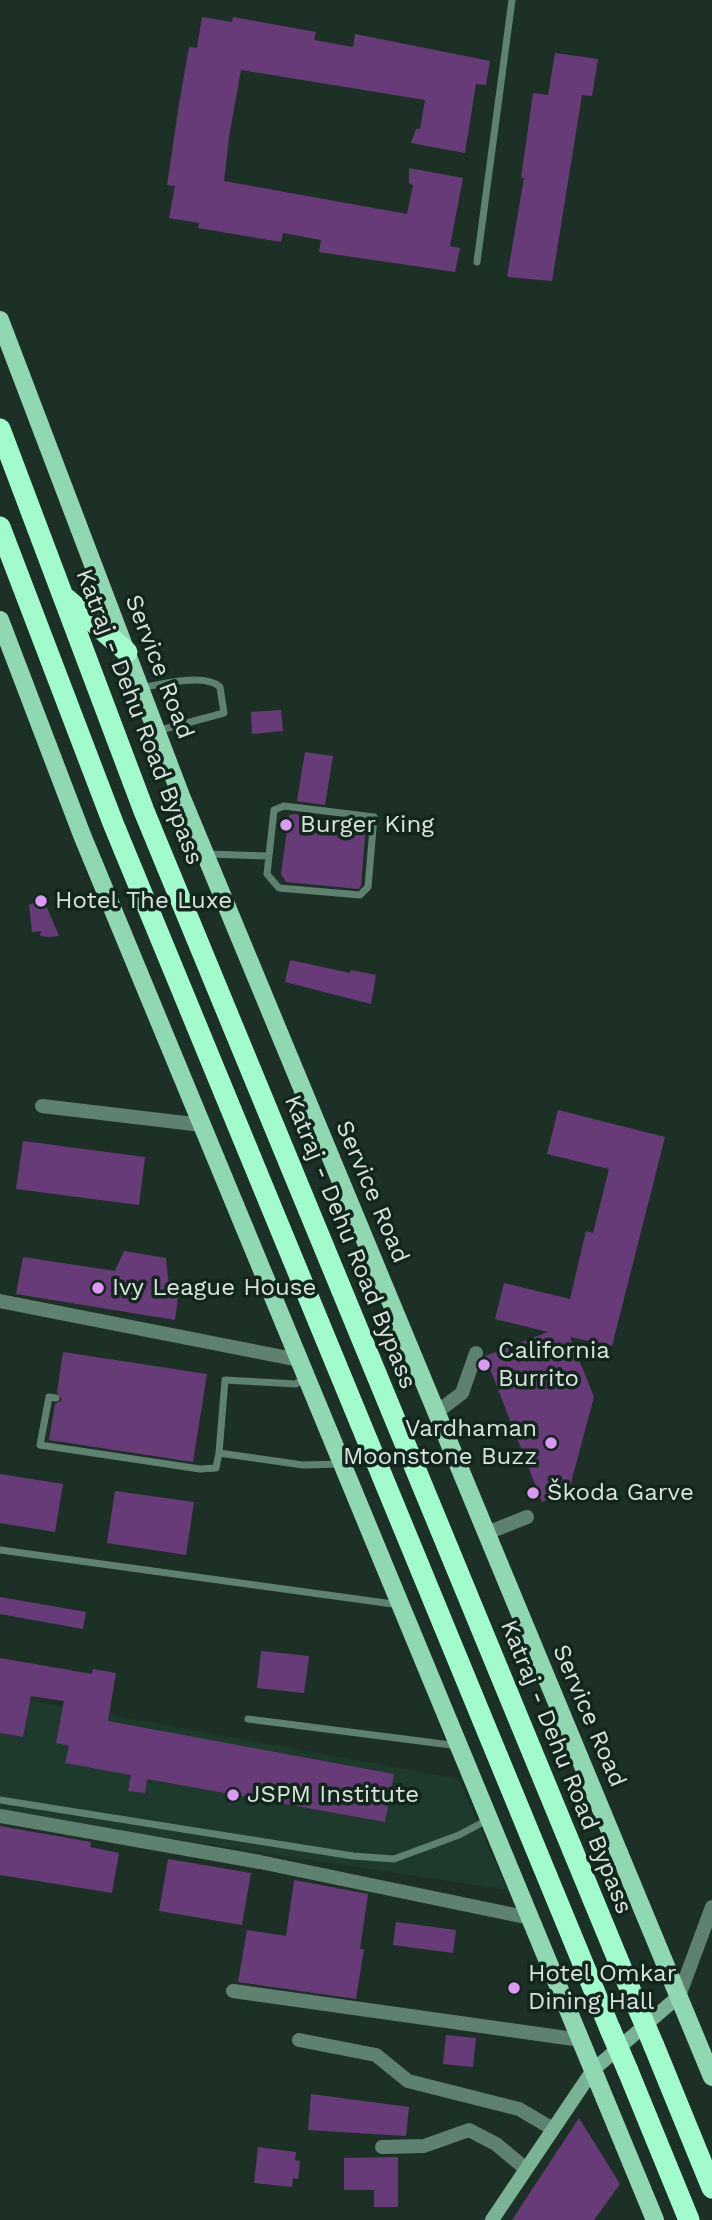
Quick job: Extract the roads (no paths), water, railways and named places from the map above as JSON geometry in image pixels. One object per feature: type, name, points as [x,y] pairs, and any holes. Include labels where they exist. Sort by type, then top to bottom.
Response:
[{"type":"highway","name":"Katraj - Dehu Road Bypass","points":[[0,429],[144,811],[712,2188]]},
{"type":"highway","points":[[0,527],[113,823],[689,2220]]},
{"type":"highway","points":[[65,598],[127,652]]},
{"type":"main road","name":"Service Road","points":[[0,320],[205,854],[712,2077]]},
{"type":"main road","points":[[1,624],[82,835],[655,2220]]},
{"type":"street","points":[[42,1106],[202,1125]]},
{"type":"street","points":[[0,1301],[303,1368]]},
{"type":"street","points":[[437,1412],[462,1392],[476,1353]]},
{"type":"street","points":[[487,1533],[527,1517]]},
{"type":"street","points":[[0,1816],[260,1862],[530,1917]]},
{"type":"street","points":[[492,2220],[593,2070],[679,1996],[710,1916]]},
{"type":"street","points":[[233,1991],[581,2040]]},
{"type":"street","points":[[299,2040],[376,2054],[408,2081],[519,2109],[553,2129]]},
{"type":"street","points":[[382,2147],[424,2146],[469,2130],[496,2144],[526,2169]]},
{"type":"lane","points":[[477,262],[512,0]]},
{"type":"lane","points":[[140,688],[166,682],[202,680],[214,682],[220,687],[223,713],[157,731]]},
{"type":"lane","points":[[278,807],[376,820],[368,887],[359,895],[279,888],[267,874],[268,856],[274,810],[278,807]]},
{"type":"lane","points":[[205,854],[268,856]]},
{"type":"lane","points":[[56,1398],[49,1397],[40,1446],[216,1468],[225,1380],[296,1384],[303,1368]]},
{"type":"lane","points":[[219,1453],[303,1465],[342,1464]]},
{"type":"lane","points":[[0,1550],[401,1605]]},
{"type":"lane","points":[[248,1719],[459,1746]]},
{"type":"lane","points":[[0,1800],[353,1856],[394,1859],[459,1835],[489,1818]]},
{"type":"place","name":"Burger King","points":[[286,825]]},
{"type":"place","name":"Hotel The Luxe","points":[[41,901]]},
{"type":"place","name":"Ivy League House","points":[[98,1288]]},
{"type":"place","name":"California Burrito","points":[[484,1365]]},
{"type":"place","name":"Vardhaman Moonstone Buzz","points":[[551,1443]]},
{"type":"place","name":"Škoda Garve","points":[[533,1493]]},
{"type":"place","name":"JSPM Institute","points":[[233,1795]]},
{"type":"place","name":"Hotel Omkar Dining Hall","points":[[514,1988]]}]
